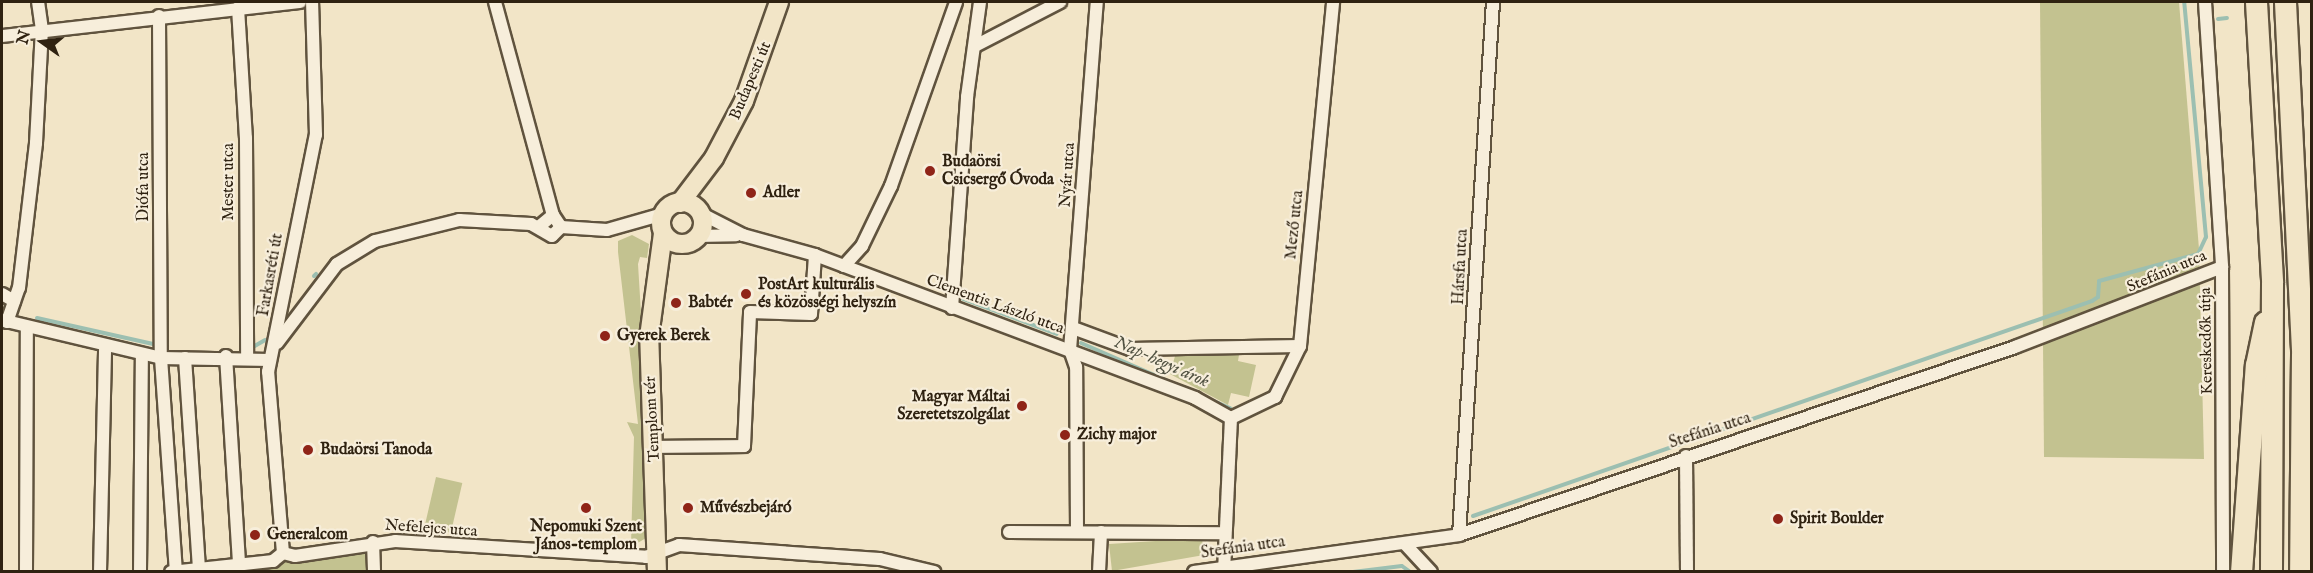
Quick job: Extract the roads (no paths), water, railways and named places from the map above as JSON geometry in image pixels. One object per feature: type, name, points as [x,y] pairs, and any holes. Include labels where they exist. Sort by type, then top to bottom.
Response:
[{"type":"highway","points":[[2256,2],[2272,284],[2271,572]]},
{"type":"highway","points":[[2285,2],[2302,354],[2300,572]]},
{"type":"highway","points":[[2241,572],[2256,365],[2272,284]]},
{"type":"main road","name":"Budapesti út","points":[[680,203],[714,158],[754,80],[779,2]]},
{"type":"main road","name":"Budapesti út","points":[[697,236],[714,158]]},
{"type":"main road","points":[[697,236],[680,244],[662,226],[680,203],[702,212]]},
{"type":"main road","name":"Templom tér","points":[[657,572],[649,337],[662,226]]},
{"type":"main road","name":"Templom tér","points":[[655,286],[680,244]]},
{"type":"street","points":[[38,2],[42,30],[36,142],[14,301],[4,321],[105,347],[161,358],[247,356],[270,360]]},
{"type":"street","points":[[2,36],[159,16],[300,2]]},
{"type":"street","name":"Farkasréti út","points":[[283,553],[270,360],[277,343],[316,135],[312,2]]},
{"type":"street","points":[[495,2],[553,215],[561,227]]},
{"type":"street","points":[[952,308],[980,2]]},
{"type":"street","points":[[975,46],[1060,2]]},
{"type":"street","name":"Nyár utca","points":[[1077,531],[1076,367],[1070,350],[1097,2]]},
{"type":"street","name":"Mező utca","points":[[1231,418],[1275,397],[1300,346],[1334,2]]},
{"type":"street","name":"Hársfa utca","points":[[1459,535],[1493,2]]},
{"type":"street","name":"Kereskedők útja","points":[[2205,2],[2222,267],[2223,572]]},
{"type":"street","points":[[844,266],[862,246],[891,186],[957,3]]},
{"type":"street","name":"Mester utca","points":[[238,8],[246,138],[247,356]]},
{"type":"street","name":"Diófa utca","points":[[159,16],[161,358],[176,571]]},
{"type":"street","name":"Clementis László utca","points":[[702,212],[743,235],[815,255],[952,308],[1070,350],[1195,398],[1231,418]]},
{"type":"street","points":[[540,226],[553,215]]},
{"type":"street","points":[[277,343],[337,264],[375,241],[459,220],[540,226],[552,236],[561,227],[662,226]]},
{"type":"street","name":"Clementis László utca","points":[[697,236],[743,235]]},
{"type":"street","points":[[653,447],[744,446],[750,312],[805,317],[812,312],[815,255]]},
{"type":"street","name":"Stefánia utca","points":[[1194,572],[1459,535],[2109,314],[2222,267]]},
{"type":"street","points":[[2,294],[14,301]]},
{"type":"street","points":[[26,572],[27,327]]},
{"type":"street","name":"Clementis László utca","points":[[1073,328],[1130,349],[1300,346]]},
{"type":"street","points":[[100,572],[105,347]]},
{"type":"street","points":[[140,572],[142,355]]},
{"type":"street","points":[[226,356],[239,565]]},
{"type":"street","points":[[185,358],[199,569]]},
{"type":"street","points":[[1224,568],[1231,418]]},
{"type":"street","points":[[1686,456],[1687,572]]},
{"type":"street","points":[[1009,532],[1226,533]]},
{"type":"street","points":[[1099,572],[1101,532]]},
{"type":"street","points":[[373,542],[374,572]]},
{"type":"street","name":"Nefelejcs utca","points":[[171,572],[278,560],[283,553],[295,556],[373,542],[617,556],[658,553]]},
{"type":"street","points":[[1405,544],[1431,572]]},
{"type":"street","points":[[658,553],[679,545],[904,567],[934,572]]},
{"type":"waterway","points":[[1473,516],[2092,301],[2098,297],[2099,281],[2198,254],[2206,237],[2184,2]]},
{"type":"waterway","points":[[2218,19],[2227,18]]},
{"type":"waterway","name":"Nap-hegyi árok","points":[[963,299],[1057,334]]},
{"type":"waterway","name":"Nap-hegyi árok","points":[[37,318],[153,344]]},
{"type":"waterway","name":"Nap-hegyi árok","points":[[253,347],[265,340]]},
{"type":"waterway","name":"Nap-hegyi árok","points":[[1081,343],[1230,408]]},
{"type":"waterway","points":[[1353,572],[1402,566],[1409,571]]},
{"type":"place","name":"Budaörsi Csicsergő Óvoda","points":[[930,171]]},
{"type":"place","name":"Adler","points":[[751,193]]},
{"type":"place","name":"PostArt kulturális és közösségi helyszín","points":[[746,294]]},
{"type":"place","name":"Babtér","points":[[676,303]]},
{"type":"place","name":"Gyerek Berek","points":[[605,336]]},
{"type":"place","name":"Magyar Máltai Szeretetszolgálat","points":[[1022,406]]},
{"type":"place","name":"Zichy major","points":[[1065,435]]},
{"type":"place","name":"Budaörsi Tanoda","points":[[308,450]]},
{"type":"place","name":"Nepomuki Szent János-templom","points":[[586,508]]},
{"type":"place","name":"Művészbejáró","points":[[688,508]]},
{"type":"place","name":"Spirit Boulder","points":[[1778,519]]},
{"type":"place","name":"Generalcom","points":[[255,535]]}]
